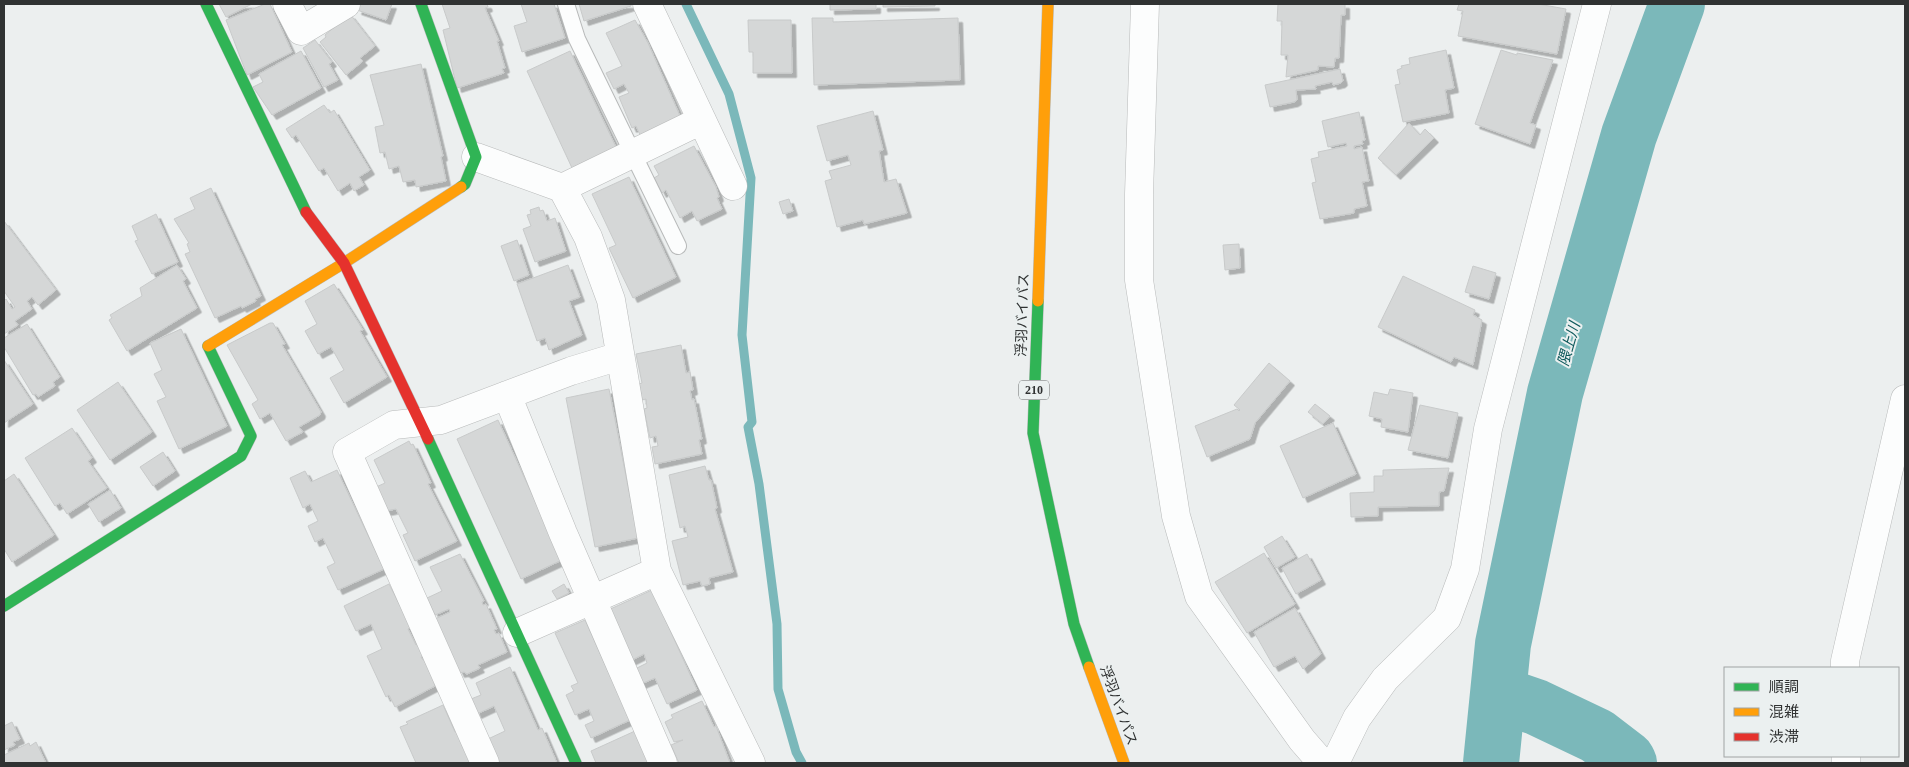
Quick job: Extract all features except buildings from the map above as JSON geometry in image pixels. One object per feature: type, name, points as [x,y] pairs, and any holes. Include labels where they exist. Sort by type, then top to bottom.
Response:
[{"type":"main road","points":[[206,4],[308,216],[344,263],[420,422],[576,763]]},
{"type":"main road","points":[[4,606],[241,456],[251,436],[208,346],[344,263],[465,184],[476,157],[421,4]]},
{"type":"main road","name":"浮羽バイパス","points":[[1048,4],[1033,432],[1074,624],[1124,763]]},
{"type":"street","points":[[288,4],[301,31],[346,4]]},
{"type":"street","points":[[647,4],[733,186]]},
{"type":"street","points":[[1145,4],[1138,194],[1139,280],[1176,516],[1199,596],[1302,740],[1322,763]]},
{"type":"street","points":[[1335,763],[1357,718],[1386,680],[1447,618],[1465,569],[1488,429],[1597,4]]},
{"type":"street","points":[[562,188],[702,120]]},
{"type":"street","points":[[476,157],[562,188],[588,237],[611,300],[657,571],[752,763]]},
{"type":"street","points":[[485,763],[347,452],[394,425],[441,420],[620,356]]},
{"type":"street","points":[[507,395],[592,600],[663,763]]},
{"type":"street","points":[[1845,667],[1905,399]]},
{"type":"street","points":[[517,634],[657,571]]},
{"type":"lane","points":[[566,4],[577,39],[678,246]]},
{"type":"waterway","points":[[686,4],[729,94],[751,178],[742,335],[752,422],[748,427],[759,484],[777,624],[778,689],[796,752],[802,763]]},
{"type":"waterway","name":"隈上川","points":[[1491,763],[1503,644],[1555,393],[1629,135],[1677,4]]},
{"type":"waterway","name":"隈上川","points":[[1498,694],[1536,707],[1597,736],[1627,759],[1629,763]]},
{"type":"traffic: fast","points":[[206,4],[306,212]]},
{"type":"traffic: fast","points":[[421,4],[476,157],[465,184],[461,187]]},
{"type":"traffic: fast","points":[[1038,301],[1033,433],[1074,624],[1089,667]]},
{"type":"traffic: fast","points":[[4,606],[241,456],[251,436],[208,346]]},
{"type":"traffic: fast","points":[[428,439],[576,763]]},
{"type":"traffic: slow","points":[[1038,301],[1048,4]]},
{"type":"traffic: slow","points":[[208,346],[344,263],[461,187]]},
{"type":"traffic: slow","points":[[1089,667],[1124,763]]},
{"type":"traffic: jam","points":[[306,212],[344,263],[428,439]]}]
